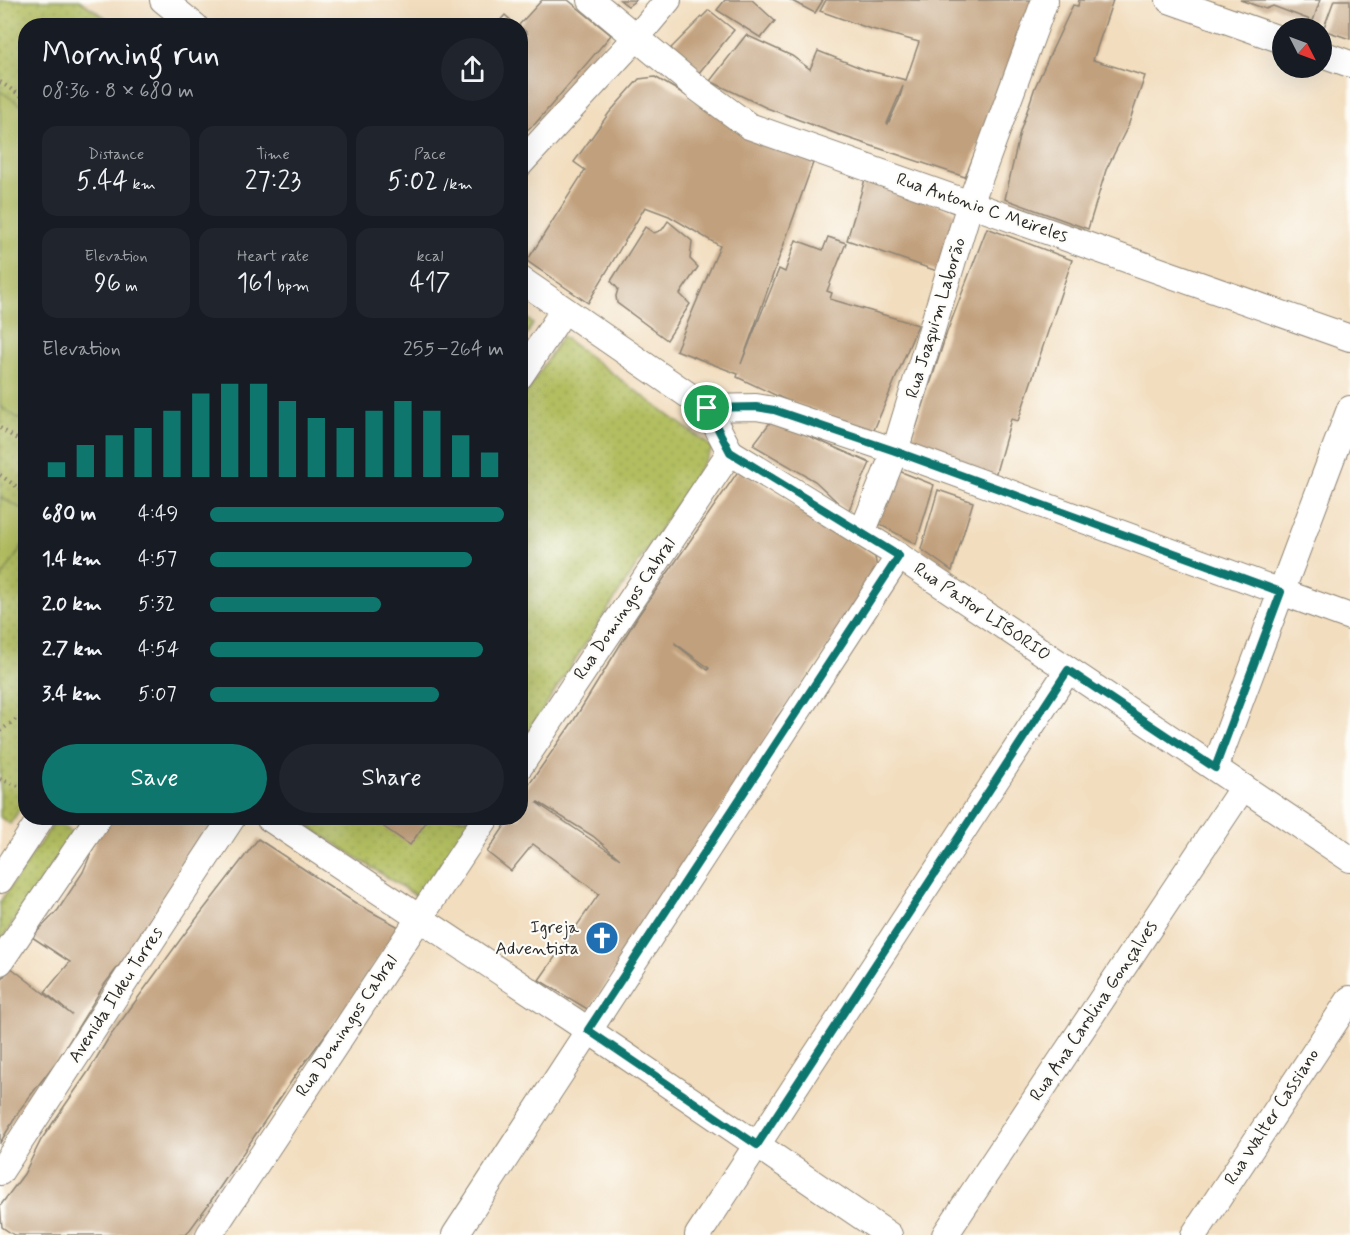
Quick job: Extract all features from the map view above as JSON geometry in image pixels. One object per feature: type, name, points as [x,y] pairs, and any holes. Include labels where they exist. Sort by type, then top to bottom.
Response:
[{"type":"street","points":[[163,0],[185,18]]},
{"type":"street","name":"Rua Antonio C Meireles","points":[[591,0],[696,87],[749,126],[1350,339]]},
{"type":"street","points":[[528,155],[668,0]]},
{"type":"street","name":"Rua Joaquim Laborão","points":[[862,533],[895,451],[970,204],[1045,0]]},
{"type":"street","points":[[1168,0],[1272,36]]},
{"type":"street","points":[[1332,58],[1350,64]]},
{"type":"street","points":[[528,285],[707,408],[730,452]]},
{"type":"street","points":[[528,364],[564,310]]},
{"type":"street","points":[[707,408],[756,407],[774,410],[895,451],[1350,617]]},
{"type":"street","points":[[1215,768],[1350,409]]},
{"type":"street","name":"Rua Pastor LIBORIO","points":[[730,452],[899,556],[1350,859]]},
{"type":"street","name":"Rua Domingos Cabral","points":[[528,754],[730,452]]},
{"type":"street","points":[[455,1235],[899,556]]},
{"type":"street","points":[[698,1235],[1068,670]]},
{"type":"street","name":"Rua Ana Carolina Gonçalves","points":[[945,1235],[1243,787]]},
{"type":"street","points":[[0,880],[35,825]]},
{"type":"street","points":[[0,962],[86,825]]},
{"type":"street","name":"Avenida Ildeu Torres","points":[[0,1172],[227,825]]},
{"type":"street","points":[[280,825],[588,1030],[889,1235]]},
{"type":"street","name":"Rua Domingos Cabral","points":[[209,1235],[481,825]]},
{"type":"street","name":"Rua Walter Cassiano","points":[[1194,1235],[1350,999]]},
{"type":"path","points":[[0,82],[18,94]]},
{"type":"path","points":[[0,428],[18,440]]},
{"type":"path","points":[[0,475],[18,487]]},
{"type":"path","points":[[0,730],[18,718]]},
{"type":"path","points":[[0,779],[18,786]]},
{"type":"green space","points":[[0,0],[79,0],[106,18],[18,18],[18,812],[10,824],[0,817]]},
{"type":"green space","points":[[0,91],[18,103],[18,418],[0,406]]},
{"type":"green space","points":[[528,319],[533,324],[528,332]]},
{"type":"green space","points":[[562,336],[713,448],[528,732],[528,390]]},
{"type":"green space","points":[[0,497],[18,507],[18,553],[0,580]]},
{"type":"green space","points":[[52,825],[61,825],[73,833],[0,942],[0,902]]},
{"type":"green space","points":[[306,825],[467,825],[419,898]]},
{"type":"building","points":[[542,0],[568,0],[611,35],[535,124],[528,129],[528,18],[525,18]]},
{"type":"building","points":[[620,0],[636,0],[628,6]]},
{"type":"building","points":[[725,0],[752,0],[775,21],[761,38],[717,10]]},
{"type":"building","points":[[790,0],[823,0],[815,13]]},
{"type":"building","points":[[826,0],[1033,0],[1006,77],[965,177],[767,108],[710,81],[746,35],[792,56],[810,69],[818,51],[866,70],[906,80],[919,42],[868,28],[820,11]],"holes":[[[903,86],[899,100],[888,124]]]},
{"type":"building","points":[[1079,0],[1113,0],[1093,60],[1145,76],[1128,126],[1106,170],[1088,229],[1005,199],[1020,132],[1035,87],[1073,5],[1078,6]]},
{"type":"building","points":[[1240,0],[1320,0],[1314,18],[1305,18],[1273,6],[1266,9]]},
{"type":"building","points":[[1334,0],[1350,0],[1350,39],[1332,33],[1332,18],[1327,18]]},
{"type":"building","points":[[709,10],[734,30],[693,80],[671,48]]},
{"type":"building","points":[[655,77],[765,142],[813,163],[741,364],[779,269],[785,272],[796,240],[823,250],[828,237],[846,243],[827,291],[832,293],[830,299],[918,325],[874,430],[788,401],[737,377],[738,374],[676,350],[720,246],[669,216],[645,207],[588,303],[528,262],[585,170],[574,162],[609,113],[639,79]]},
{"type":"building","points":[[866,176],[957,214],[937,271],[847,240]]},
{"type":"building","points":[[668,221],[692,241],[690,259],[698,267],[680,294],[690,304],[667,340],[617,303],[618,289],[611,281],[645,227],[654,233],[662,230]]},
{"type":"building","points":[[987,228],[1072,260],[1018,421],[1011,419],[995,476],[911,443],[947,332]]},
{"type":"building","points":[[772,420],[870,463],[848,512],[815,481],[753,445]]},
{"type":"building","points":[[894,469],[934,485],[916,544],[875,522]]},
{"type":"building","points":[[739,470],[875,557],[878,575],[776,719],[759,751],[589,1010],[539,980],[599,894],[533,844],[511,871],[487,852],[505,825],[528,825],[528,786],[574,720],[638,616]],"holes":[[[675,643],[709,668],[708,670]],[[538,802],[593,836],[620,859],[537,803]]]},
{"type":"building","points":[[938,490],[973,502],[952,571],[921,549]]},
{"type":"building","points":[[106,825],[212,825],[172,890],[104,985],[59,1058],[21,1108],[0,1143],[0,982],[10,967],[72,1015],[45,992],[70,962],[32,937],[58,910],[83,872]]},
{"type":"building","points":[[381,825],[424,825],[410,845]]},
{"type":"building","points":[[258,839],[357,904],[399,927],[349,1003],[299,1070],[186,1235],[14,1235],[2,1227],[0,1206],[24,1174],[41,1140],[108,1039],[183,936]]},
{"type":"place","name":"Igreja Adventista","points":[[602,938]]},
{"type":"route","points":[[756,407],[774,410],[895,451],[1281,592],[1215,768],[1068,670],[757,1145],[588,1030],[899,556],[730,452],[707,408],[756,407]]}]
